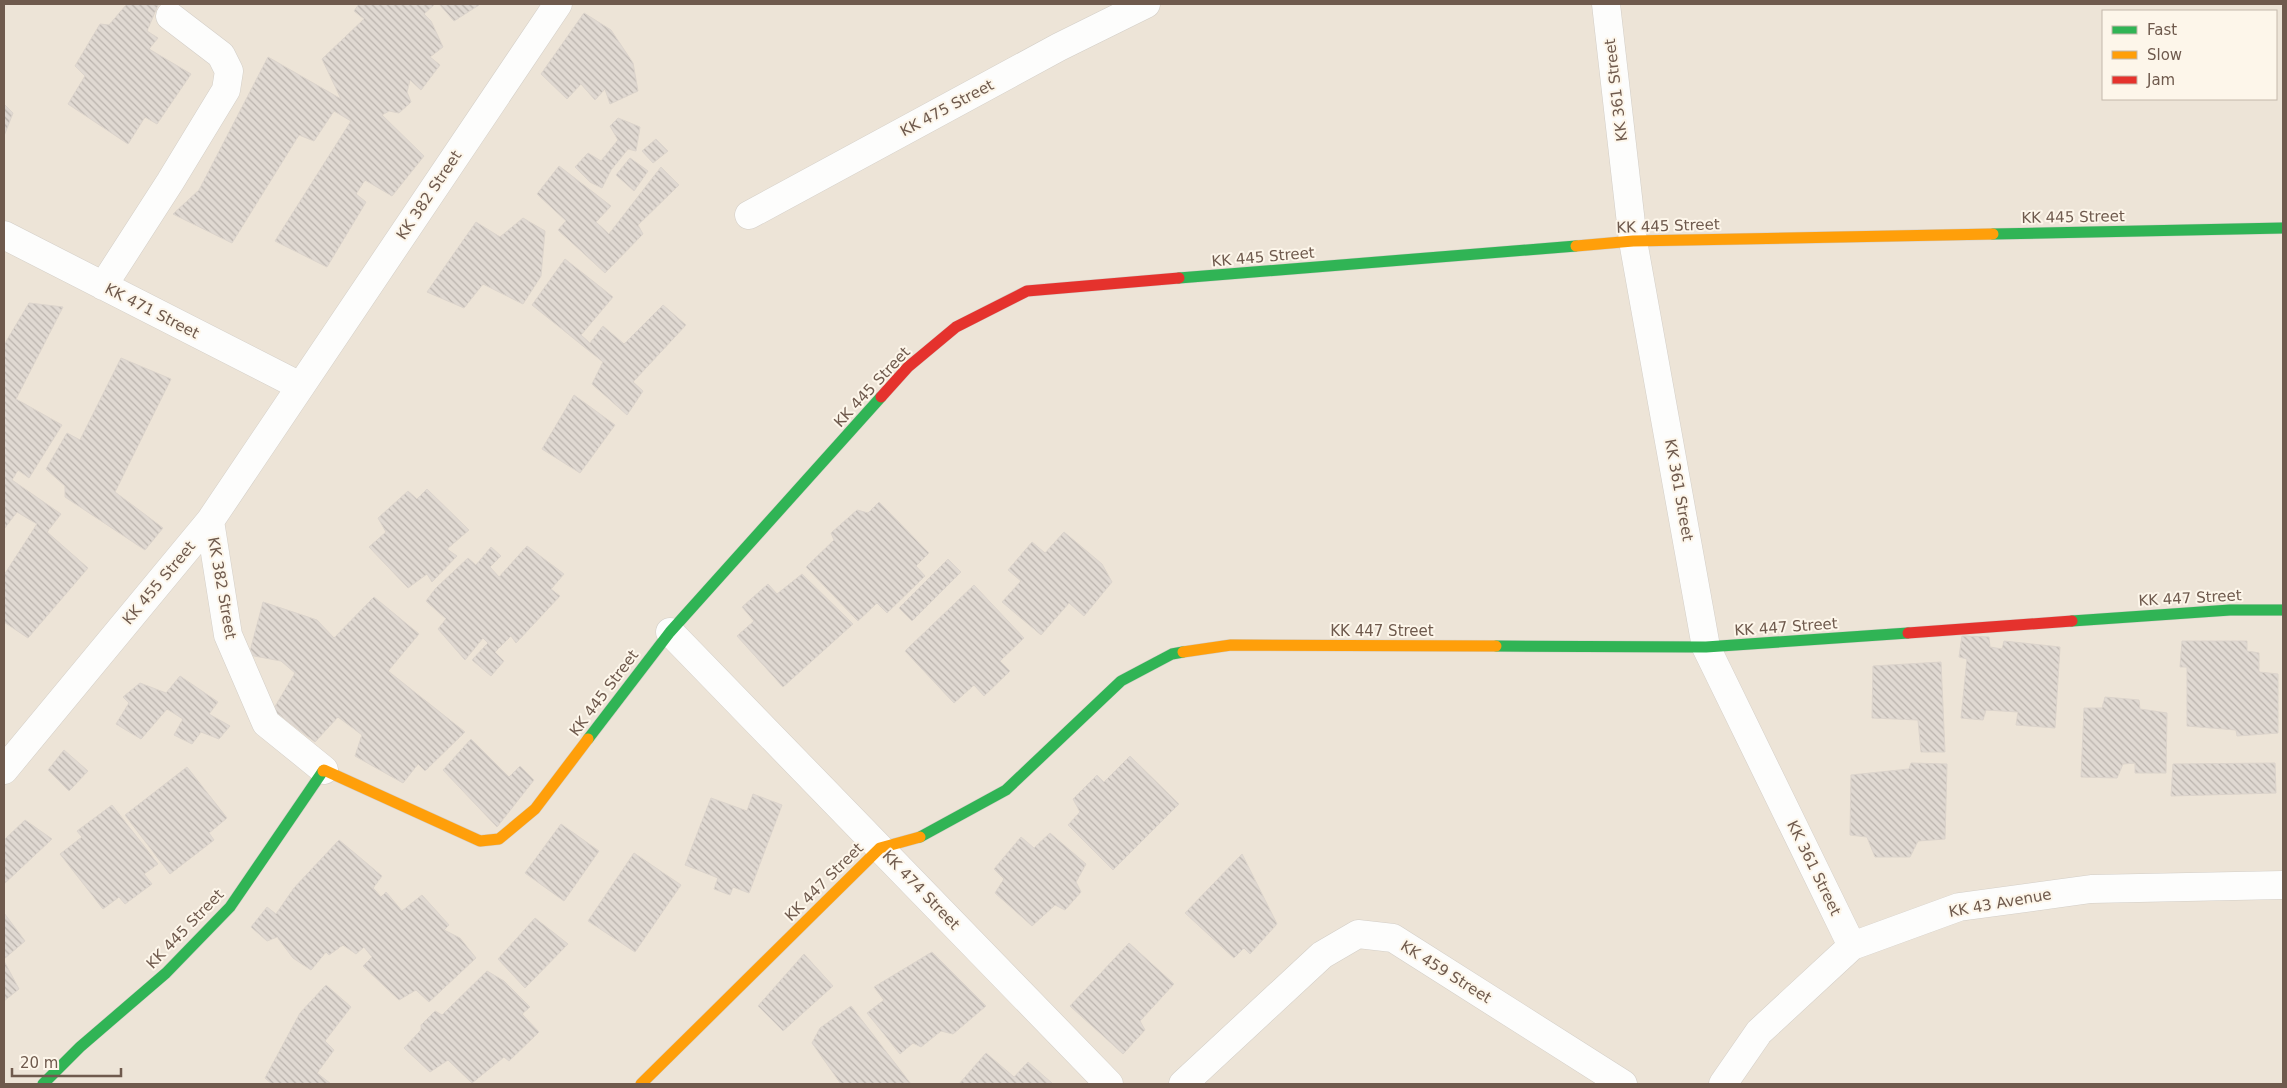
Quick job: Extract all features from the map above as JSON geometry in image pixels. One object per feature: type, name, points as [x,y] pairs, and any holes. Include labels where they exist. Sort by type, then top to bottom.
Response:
[{"type":"street","name":"KK 382 Street","points":[[300,386],[558,4]]},
{"type":"street","name":"KK 475 Street","points":[[750,215],[1060,47],[1146,4]]},
{"type":"street","name":"KK 361 Street","points":[[1606,4],[1634,241],[1706,648],[1852,946]]},
{"type":"street","points":[[103,286],[226,90],[229,72],[221,55],[170,16]]},
{"type":"street","name":"KK 445 Street","points":[[44,1084],[80,1047],[166,972],[230,907],[324,770],[480,841],[499,839],[535,809],[670,632],[908,367],[956,327],[1027,291],[1634,241],[2283,228]]},
{"type":"street","name":"KK 471 Street","points":[[4,235],[300,386]]},
{"type":"street","name":"KK 455 Street","points":[[4,770],[210,521],[300,386]]},
{"type":"street","name":"KK 382 Street","points":[[210,521],[228,635],[266,723],[324,770]]},
{"type":"street","name":"KK 447 Street","points":[[641,1084],[880,848],[926,835],[1006,790],[1121,681],[1172,654],[1232,645],[1706,648],[2230,610],[2283,610]]},
{"type":"street","name":"KK 474 Street","points":[[670,632],[1109,1084]]},
{"type":"street","name":"KK 43 Avenue","points":[[1723,1084],[1759,1032],[1852,946],[1959,907],[2091,889],[2283,885]]},
{"type":"street","name":"KK 459 Street","points":[[1183,1084],[1322,955],[1358,934],[1392,938],[1623,1084]]},
{"type":"shaded area","points":[[4,4],[2283,4],[2283,1084],[4,1084]]},
{"type":"building","points":[[127,4],[158,5],[147,31],[158,38],[149,49],[191,74],[157,124],[145,117],[128,144],[68,104],[85,76],[75,66],[100,24],[109,25]]},
{"type":"building","points":[[359,4],[435,4],[424,14],[431,21],[443,47],[430,57],[440,65],[421,90],[410,80],[407,92],[411,102],[399,113],[389,111],[382,115],[424,156],[392,196],[365,180],[356,194],[366,202],[327,267],[275,241],[351,121],[334,111],[314,141],[299,135],[232,243],[173,214],[199,190],[268,57],[341,99],[322,59],[364,19],[354,11]]},
{"type":"building","points":[[439,4],[478,4],[479,5],[454,21]]},
{"type":"building","points":[[584,13],[611,30],[633,63],[638,91],[610,104],[605,89],[595,100],[581,84],[567,99],[541,74]]},
{"type":"building","points":[[4,104],[13,113],[4,136]]},
{"type":"building","points":[[618,118],[640,127],[636,151],[628,149],[611,170],[602,188],[590,182],[575,167],[588,153],[601,161],[618,140],[610,126]]},
{"type":"building","points":[[656,139],[668,151],[653,163],[642,151]]},
{"type":"building","points":[[630,158],[648,171],[634,191],[616,175]]},
{"type":"building","points":[[559,166],[611,206],[596,222],[609,234],[661,167],[679,185],[638,225],[643,234],[605,273],[558,230],[566,221],[537,194]]},
{"type":"building","points":[[523,218],[545,231],[541,276],[523,304],[483,284],[464,308],[427,292],[476,222],[500,237]]},
{"type":"building","points":[[565,259],[613,297],[581,335],[590,343],[603,326],[624,344],[663,305],[686,325],[633,382],[643,391],[627,415],[592,384],[603,362],[532,305]]},
{"type":"building","points":[[29,303],[63,307],[16,399],[62,425],[29,478],[18,470],[12,480],[61,514],[47,532],[88,568],[28,638],[4,622],[4,575],[37,524],[17,512],[4,529],[4,345]]},
{"type":"building","points":[[121,358],[171,379],[115,492],[163,528],[145,550],[65,497],[65,486],[46,469],[67,433],[80,440]]},
{"type":"building","points":[[574,395],[615,425],[580,473],[542,449]]},
{"type":"building","points":[[427,489],[469,530],[447,549],[457,556],[432,582],[427,574],[408,588],[369,547],[386,532],[378,518],[408,491],[417,499]]},
{"type":"building","points":[[879,502],[929,553],[916,566],[925,576],[887,613],[877,603],[858,621],[806,567],[834,540],[831,533],[857,510],[868,513]]},
{"type":"building","points":[[1064,532],[1102,564],[1112,582],[1084,616],[1069,603],[1041,635],[1002,602],[1021,581],[1008,570],[1032,542],[1045,553]]},
{"type":"building","points":[[527,546],[564,574],[551,589],[560,596],[516,643],[511,636],[495,652],[504,661],[491,676],[472,660],[488,643],[483,638],[465,660],[438,629],[446,619],[426,601],[436,588],[468,558],[476,565],[491,547],[501,556],[490,567],[499,577]]},
{"type":"building","points":[[948,559],[961,572],[912,621],[899,608]]},
{"type":"building","points":[[802,574],[853,624],[783,687],[737,636],[754,621],[742,607],[768,584],[777,594]]},
{"type":"building","points":[[974,585],[1024,638],[1000,661],[1010,671],[984,696],[974,685],[954,703],[905,651]]},
{"type":"building","points":[[374,597],[419,634],[388,671],[465,732],[425,771],[418,764],[403,783],[355,756],[362,735],[338,717],[315,742],[273,710],[295,673],[281,661],[249,655],[263,602],[317,620],[334,638]]},
{"type":"building","points":[[1962,636],[1989,637],[1990,647],[2002,649],[2004,641],[2060,647],[2055,728],[2016,725],[2018,712],[1986,710],[1983,720],[1961,718],[1967,659],[1959,657]]},
{"type":"building","points":[[2182,641],[2247,641],[2247,651],[2259,653],[2259,672],[2278,674],[2278,733],[2237,736],[2236,730],[2187,726],[2187,667],[2180,667]]},
{"type":"building","points":[[1941,662],[1945,752],[1921,752],[1918,720],[1872,718],[1873,666]]},
{"type":"building","points":[[180,676],[218,702],[209,714],[230,726],[219,739],[201,732],[192,744],[174,735],[183,719],[167,709],[141,739],[116,724],[129,703],[123,697],[140,683],[166,693]]},
{"type":"building","points":[[2105,697],[2139,700],[2140,709],[2167,713],[2166,773],[2135,773],[2135,763],[2123,764],[2117,778],[2081,777],[2084,708],[2102,708]]},
{"type":"building","points":[[471,739],[509,777],[520,766],[534,780],[497,827],[443,770]]},
{"type":"building","points":[[64,750],[88,771],[69,791],[48,770]]},
{"type":"building","points":[[1130,756],[1179,804],[1113,870],[1068,825],[1080,812],[1073,799],[1097,775],[1104,782]]},
{"type":"building","points":[[1911,763],[1947,764],[1945,839],[1918,841],[1910,857],[1875,857],[1867,837],[1850,835],[1851,775],[1909,769]]},
{"type":"building","points":[[2275,763],[2276,793],[2171,796],[2173,764]]},
{"type":"building","points":[[187,767],[227,818],[209,833],[214,840],[170,874],[125,815]]},
{"type":"building","points":[[753,794],[782,805],[749,893],[733,887],[730,895],[714,889],[718,878],[685,865],[711,798],[747,811]]},
{"type":"building","points":[[112,805],[158,864],[144,874],[152,884],[125,904],[119,897],[103,909],[60,854],[82,837],[77,831]]},
{"type":"building","points":[[25,820],[52,839],[4,884],[4,840]]},
{"type":"building","points":[[561,824],[599,851],[564,901],[525,873]]},
{"type":"building","points":[[1050,833],[1086,864],[1076,882],[1081,892],[1065,910],[1055,905],[1032,926],[995,893],[1004,879],[994,869],[1021,837],[1034,848]]},
{"type":"building","points":[[339,840],[382,876],[373,888],[381,897],[386,892],[402,911],[422,895],[449,925],[444,930],[460,938],[476,958],[429,1002],[416,990],[399,1000],[363,966],[372,957],[364,947],[356,954],[343,945],[329,955],[326,952],[311,970],[293,958],[277,937],[267,941],[251,927],[267,907],[276,914],[294,888]]},
{"type":"building","points":[[634,853],[681,885],[635,952],[588,921]]},
{"type":"building","points":[[1242,854],[1277,924],[1250,954],[1244,948],[1234,958],[1185,913]]},
{"type":"building","points":[[4,913],[25,941],[4,959]]},
{"type":"building","points":[[535,918],[568,944],[525,988],[498,959]]},
{"type":"building","points":[[1129,943],[1174,984],[1140,1021],[1145,1030],[1123,1054],[1070,1006]]},
{"type":"building","points":[[932,952],[986,1006],[953,1034],[941,1031],[921,1047],[913,1043],[900,1054],[867,1013],[884,1000],[874,987]]},
{"type":"building","points":[[804,954],[833,986],[783,1031],[758,1006]]},
{"type":"building","points":[[4,961],[19,989],[4,1001]]},
{"type":"building","points":[[487,971],[504,981],[530,1007],[522,1014],[539,1032],[509,1061],[504,1057],[472,1083],[448,1060],[430,1072],[404,1048],[421,1030],[421,1025],[435,1011],[442,1015]]},
{"type":"building","points":[[326,985],[351,1007],[325,1041],[334,1050],[317,1073],[331,1084],[272,1084],[265,1078],[300,1013]]},
{"type":"building","points":[[851,1006],[911,1084],[841,1084],[812,1043],[820,1028]]},
{"type":"building","points":[[986,1053],[1014,1077],[1028,1062],[1053,1084],[959,1084]]},
{"type":"traffic: fast","points":[[1993,234],[2283,228]]},
{"type":"traffic: fast","points":[[1179,278],[1576,246]]},
{"type":"traffic: fast","points":[[588,739],[670,632],[881,397]]},
{"type":"traffic: fast","points":[[2072,621],[2230,610],[2283,610]]},
{"type":"traffic: fast","points":[[1496,646],[1706,647],[1908,633]]},
{"type":"traffic: fast","points":[[920,837],[1006,790],[1121,681],[1172,654],[1183,652]]},
{"type":"traffic: fast","points":[[43,1084],[80,1047],[166,973],[230,907],[323,771]]},
{"type":"traffic: slow","points":[[1576,246],[1633,241],[1993,234]]},
{"type":"traffic: slow","points":[[1183,652],[1231,645],[1496,646]]},
{"type":"traffic: slow","points":[[323,771],[480,841],[499,839],[535,809],[588,739]]},
{"type":"traffic: slow","points":[[641,1084],[880,848],[920,837]]},
{"type":"traffic: jam","points":[[881,397],[908,367],[956,327],[1027,291],[1179,278]]},
{"type":"traffic: jam","points":[[1908,633],[2072,621]]}]
